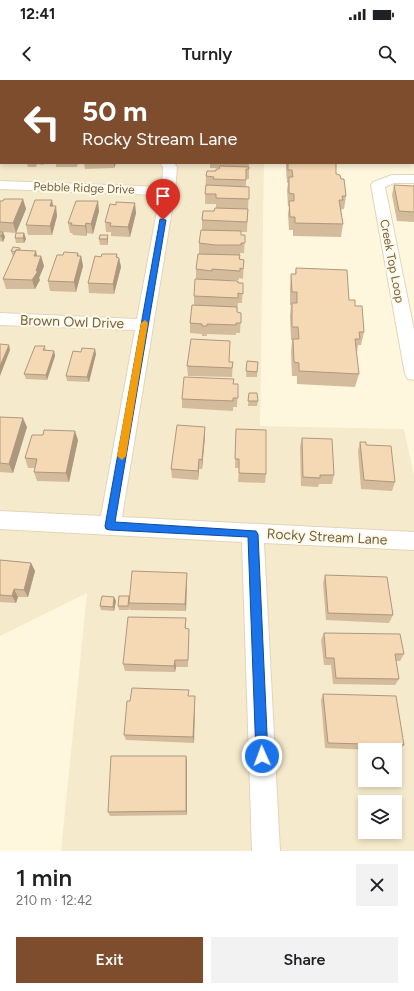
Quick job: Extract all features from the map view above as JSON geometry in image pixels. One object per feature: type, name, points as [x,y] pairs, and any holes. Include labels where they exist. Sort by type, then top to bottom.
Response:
[{"type":"street","points":[[110,526],[168,190],[170,167],[168,164]]},
{"type":"street","name":"Creek Top Loop","points":[[414,179],[392,179],[378,185],[414,374]]},
{"type":"street","name":"Pebble Ridge Drive","points":[[0,185],[168,190]]},
{"type":"street","name":"Brown Owl Drive","points":[[0,319],[144,325]]},
{"type":"street","name":"Rocky Stream Lane","points":[[0,520],[414,541]]},
{"type":"street","points":[[253,534],[266,851]]},
{"type":"shaded area","points":[[0,164],[264,164],[260,426],[404,429],[414,476],[414,851],[61,851],[87,593],[0,636]]},
{"type":"building","points":[[288,164],[336,164],[336,174],[340,175],[341,179],[344,179],[346,196],[342,196],[343,200],[339,200],[343,224],[295,223],[295,217],[290,217],[289,201],[294,201],[294,194],[289,193],[289,177],[293,177],[292,170],[288,170]]},
{"type":"building","points":[[220,166],[249,167],[249,169],[246,169],[246,180],[213,179],[214,177],[206,176],[207,171],[216,171],[216,169],[219,169]]},
{"type":"building","points":[[206,185],[249,187],[249,199],[216,198],[216,194],[205,194]]},
{"type":"building","points":[[394,185],[414,186],[414,212],[399,211]]},
{"type":"building","points":[[4,199],[23,199],[13,223],[0,222],[0,201],[3,201]]},
{"type":"building","points":[[35,200],[52,200],[50,206],[56,206],[50,226],[26,225]]},
{"type":"building","points":[[76,201],[98,201],[91,224],[86,223],[85,226],[71,225],[72,223],[68,223]]},
{"type":"building","points":[[116,202],[135,203],[128,227],[110,226],[111,223],[105,222],[110,204],[116,205]]},
{"type":"building","points":[[215,208],[248,209],[247,222],[202,220],[203,211],[214,211]]},
{"type":"building","points":[[201,230],[241,231],[241,235],[245,235],[245,243],[241,243],[241,245],[215,245],[199,243]]},
{"type":"building","points":[[16,233],[24,233],[23,238],[15,238]]},
{"type":"building","points":[[100,235],[108,235],[107,239],[99,239]]},
{"type":"building","points":[[13,247],[20,248],[15,252],[11,251]]},
{"type":"building","points":[[16,250],[36,251],[34,256],[41,256],[36,271],[38,271],[32,280],[3,279]]},
{"type":"building","points":[[64,252],[78,253],[77,256],[81,256],[74,282],[48,281],[57,255],[63,255]]},
{"type":"building","points":[[102,254],[117,254],[116,257],[119,258],[113,284],[88,283],[95,256],[101,257]]},
{"type":"building","points":[[198,254],[240,255],[239,259],[244,260],[243,269],[240,268],[240,271],[212,269],[212,271],[196,269]]},
{"type":"building","points":[[296,268],[347,270],[349,300],[355,300],[355,306],[362,306],[364,332],[359,332],[360,339],[355,339],[359,374],[299,371],[299,363],[294,362],[293,339],[299,339],[298,327],[292,327],[292,303],[297,303],[297,292],[292,292],[291,274],[296,274]]},
{"type":"building","points":[[195,279],[238,281],[238,283],[243,283],[243,294],[238,293],[238,298],[194,296]]},
{"type":"building","points":[[192,305],[237,307],[237,312],[241,313],[241,323],[236,323],[236,325],[207,324],[207,326],[202,326],[202,324],[190,323]]},
{"type":"building","points":[[191,339],[230,341],[229,362],[233,362],[232,368],[187,366]]},
{"type":"building","points":[[0,344],[9,345],[0,366]]},
{"type":"building","points":[[35,346],[45,346],[43,350],[54,351],[46,375],[24,374]]},
{"type":"building","points":[[82,348],[95,349],[87,377],[66,376],[73,351],[81,352]]},
{"type":"building","points":[[247,361],[258,362],[257,372],[246,371]]},
{"type":"building","points":[[184,377],[234,379],[233,384],[238,384],[238,398],[233,398],[233,401],[182,399]]},
{"type":"building","points":[[249,393],[257,393],[258,401],[248,401]]},
{"type":"building","points":[[0,417],[23,418],[9,464],[0,463]]},
{"type":"building","points":[[177,425],[205,427],[202,460],[199,459],[198,471],[171,469]]},
{"type":"building","points":[[236,429],[266,430],[266,474],[239,473],[239,459],[235,459]]},
{"type":"building","points":[[44,430],[75,431],[66,473],[34,472],[37,459],[25,458],[32,435],[43,435]]},
{"type":"building","points":[[302,438],[332,439],[334,475],[320,475],[320,478],[303,477]]},
{"type":"building","points":[[360,442],[366,442],[366,445],[391,446],[395,482],[364,480]]},
{"type":"building","points":[[0,560],[31,563],[24,590],[14,589],[12,596],[0,595]]},
{"type":"building","points":[[132,571],[187,573],[185,604],[129,603]]},
{"type":"building","points":[[325,575],[387,577],[393,615],[328,613]]},
{"type":"building","points":[[102,596],[114,597],[113,607],[100,606]]},
{"type":"building","points":[[119,596],[129,596],[128,606],[118,606]]},
{"type":"building","points":[[128,617],[186,618],[185,628],[189,629],[188,660],[175,660],[174,666],[123,664]]},
{"type":"building","points":[[324,633],[400,634],[404,654],[395,654],[399,679],[336,678],[334,658],[326,658]]},
{"type":"building","points":[[132,688],[189,690],[188,696],[195,696],[193,737],[124,735],[127,701],[130,701]]},
{"type":"building","points":[[323,694],[396,696],[404,745],[402,745],[402,743],[328,743]]},
{"type":"building","points":[[111,756],[186,756],[186,811],[108,812]]},
{"type":"slow traffic","points":[[122,456],[145,323]]},
{"type":"route","points":[[163,220],[110,526],[253,534],[262,756]]}]
